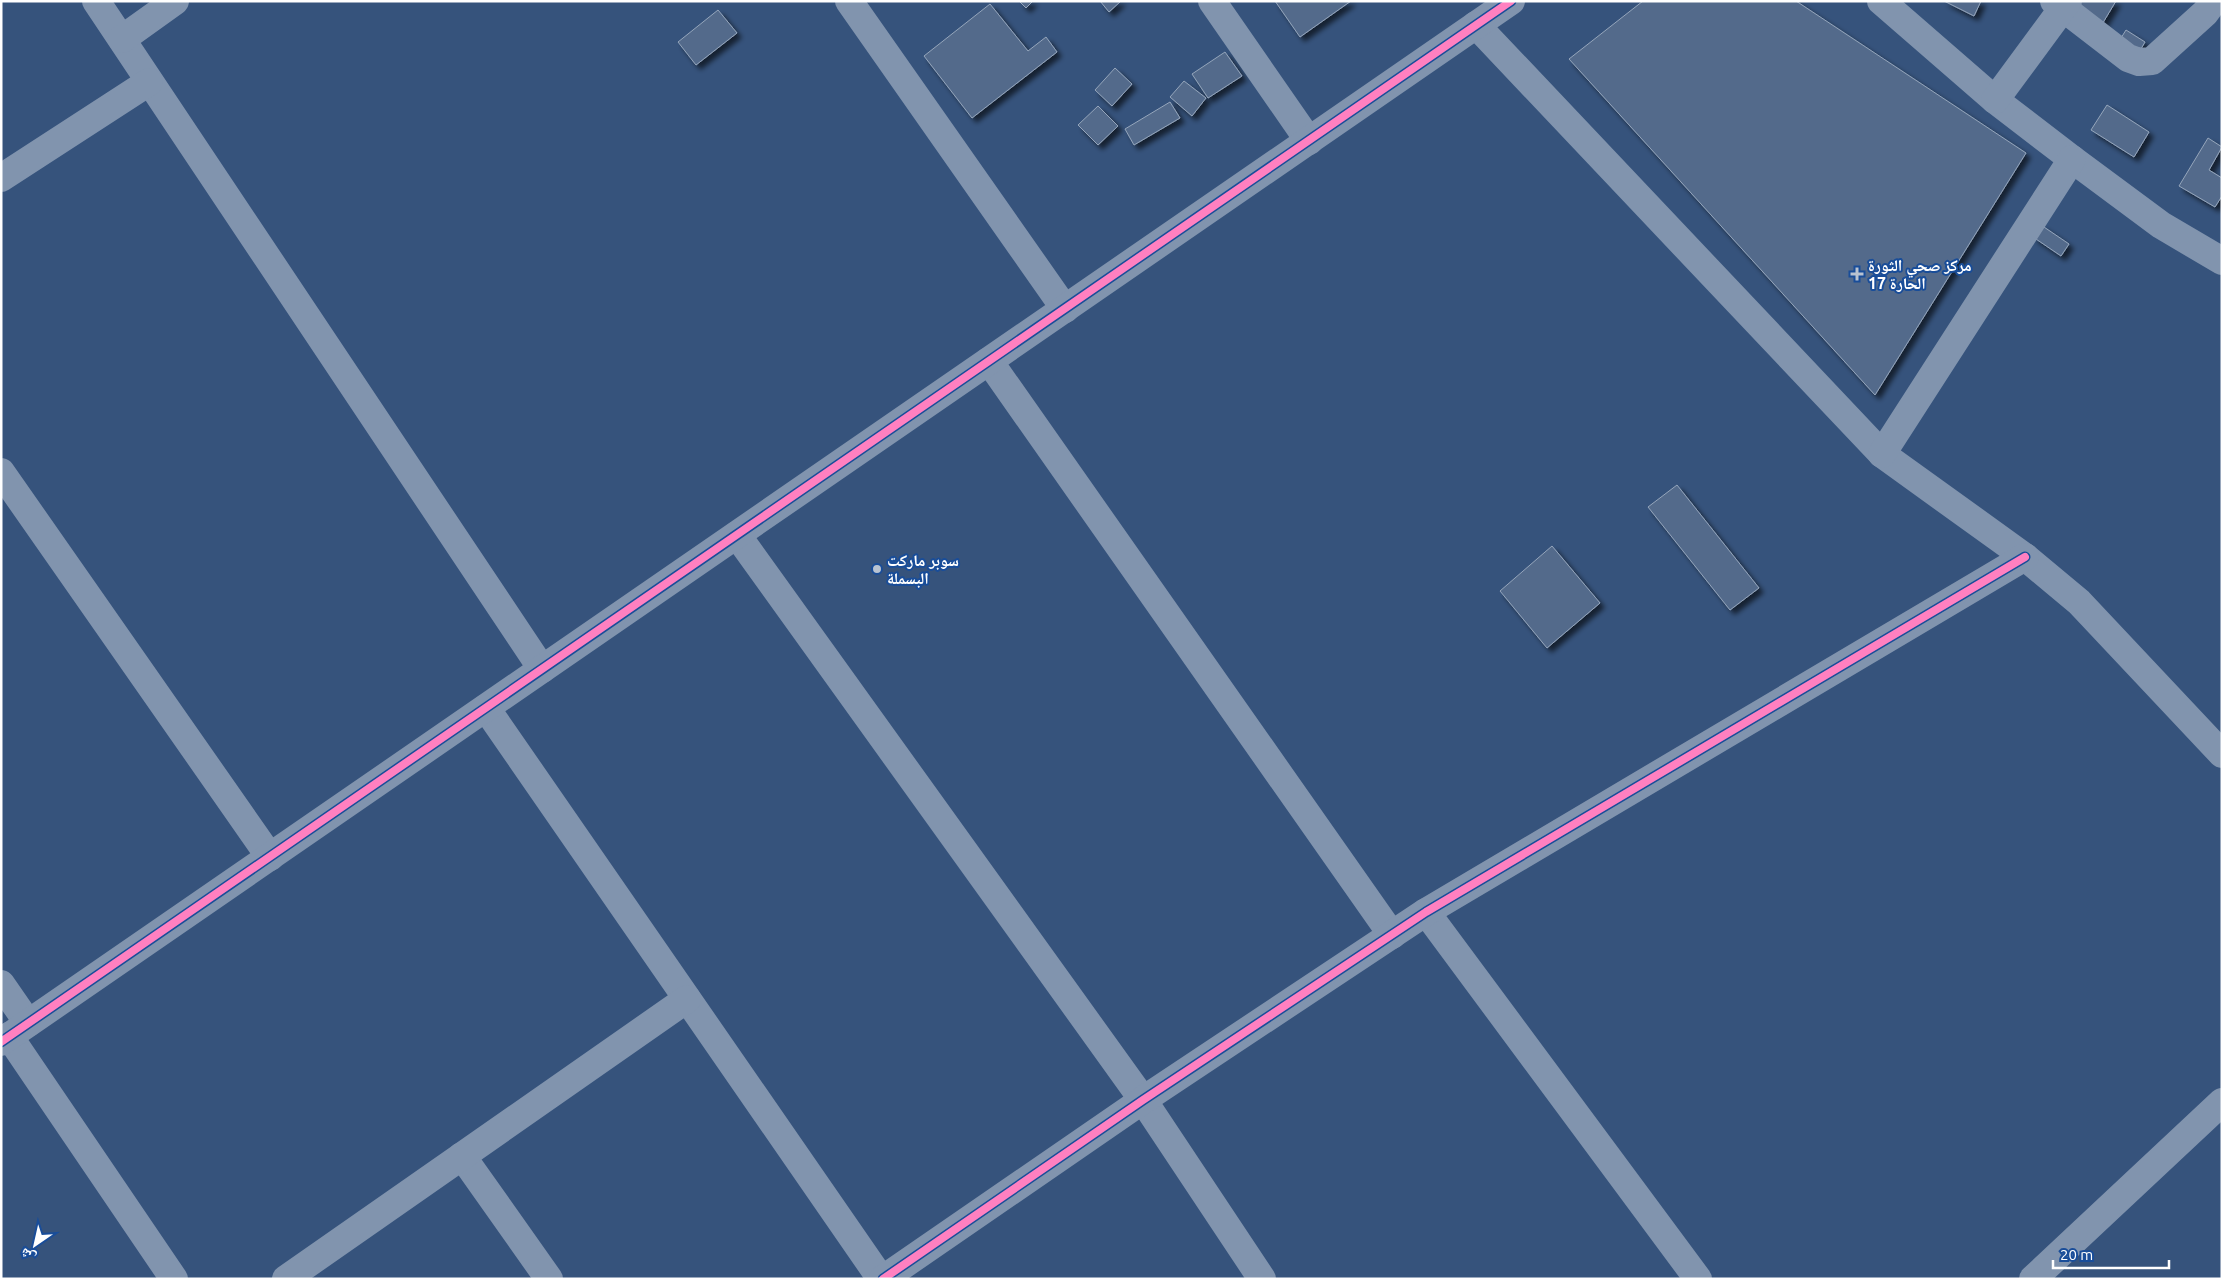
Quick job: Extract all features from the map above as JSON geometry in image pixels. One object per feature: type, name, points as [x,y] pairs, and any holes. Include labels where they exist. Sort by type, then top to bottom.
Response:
[{"type":"street","points":[[96,1],[542,669]]},
{"type":"street","points":[[122,40],[175,1]]},
{"type":"street","points":[[849,1],[1065,309]]},
{"type":"street","points":[[1212,1],[1309,140]]},
{"type":"street","points":[[13,1034],[1511,1]]},
{"type":"street","points":[[1881,1],[1995,100],[2072,159],[2161,225],[2222,261]]},
{"type":"street","points":[[1995,100],[2062,4],[2128,58],[2139,62],[2152,61],[2214,12]]},
{"type":"street","points":[[1476,25],[1882,454],[2025,557],[2079,602],[2222,754]]},
{"type":"street","points":[[1,178],[149,82]]},
{"type":"street","points":[[1882,454],[2072,159]]},
{"type":"street","points":[[989,361],[1392,935]]},
{"type":"street","points":[[1,472],[270,857]]},
{"type":"street","points":[[738,535],[1143,1100],[1262,1279]]},
{"type":"street","points":[[486,708],[882,1279],[1143,1100],[1426,912],[2025,557]]},
{"type":"street","points":[[1426,912],[1698,1279]]},
{"type":"street","points":[[1,984],[13,1034],[174,1279]]},
{"type":"street","points":[[286,1279],[687,999]]},
{"type":"street","points":[[2034,1279],[2222,1102]]},
{"type":"street","points":[[462,1156],[549,1279]]},
{"type":"building","points":[[1019,1],[1033,1],[1026,8]]},
{"type":"building","points":[[1100,1],[1121,1],[1109,12]]},
{"type":"building","points":[[1275,1],[1351,1],[1300,37]]},
{"type":"building","name":"مركز صحي الثورة الحارة 17","points":[[1643,1],[1796,1],[2026,153],[1875,395],[1569,59]]},
{"type":"building","points":[[1944,1],[1981,1],[1974,16]]},
{"type":"building","points":[[2078,1],[2116,1],[2101,26],[2074,9]]},
{"type":"building","points":[[990,4],[1028,51],[1046,37],[1057,52],[972,118],[924,56]]},
{"type":"building","points":[[718,10],[737,33],[696,65],[678,42]]},
{"type":"building","points":[[2126,30],[2145,42],[2131,66],[2111,54]]},
{"type":"building","points":[[1225,52],[1242,76],[1208,98],[1192,74]]},
{"type":"building","points":[[1115,68],[1132,84],[1112,106],[1095,90]]},
{"type":"building","points":[[1184,81],[1206,98],[1192,116],[1170,97]]},
{"type":"building","points":[[1170,102],[1180,118],[1134,145],[1125,129]]},
{"type":"building","points":[[2107,105],[2149,132],[2134,157],[2091,130]]},
{"type":"building","points":[[1098,106],[1118,126],[1098,145],[1078,125]]},
{"type":"building","points":[[2208,138],[2222,147],[2209,170],[2222,178],[2222,196],[2215,207],[2179,186]]},
{"type":"building","points":[[2041,225],[2069,244],[2061,256],[2033,237]]},
{"type":"building","points":[[1677,485],[1759,588],[1730,610],[1648,507]]},
{"type":"building","points":[[1552,546],[1600,603],[1547,648],[1500,591]]},
{"type":"cycle path","points":[[1,1042],[1511,1]]},
{"type":"cycle path","points":[[883,1279],[1143,1100],[1426,912],[2025,557]]},
{"type":"place","name":"مركز صحي الثورة الحارة 17","points":[[1857,274]]},
{"type":"place","name":"سوبر ماركت البسملة","points":[[877,569]]}]
